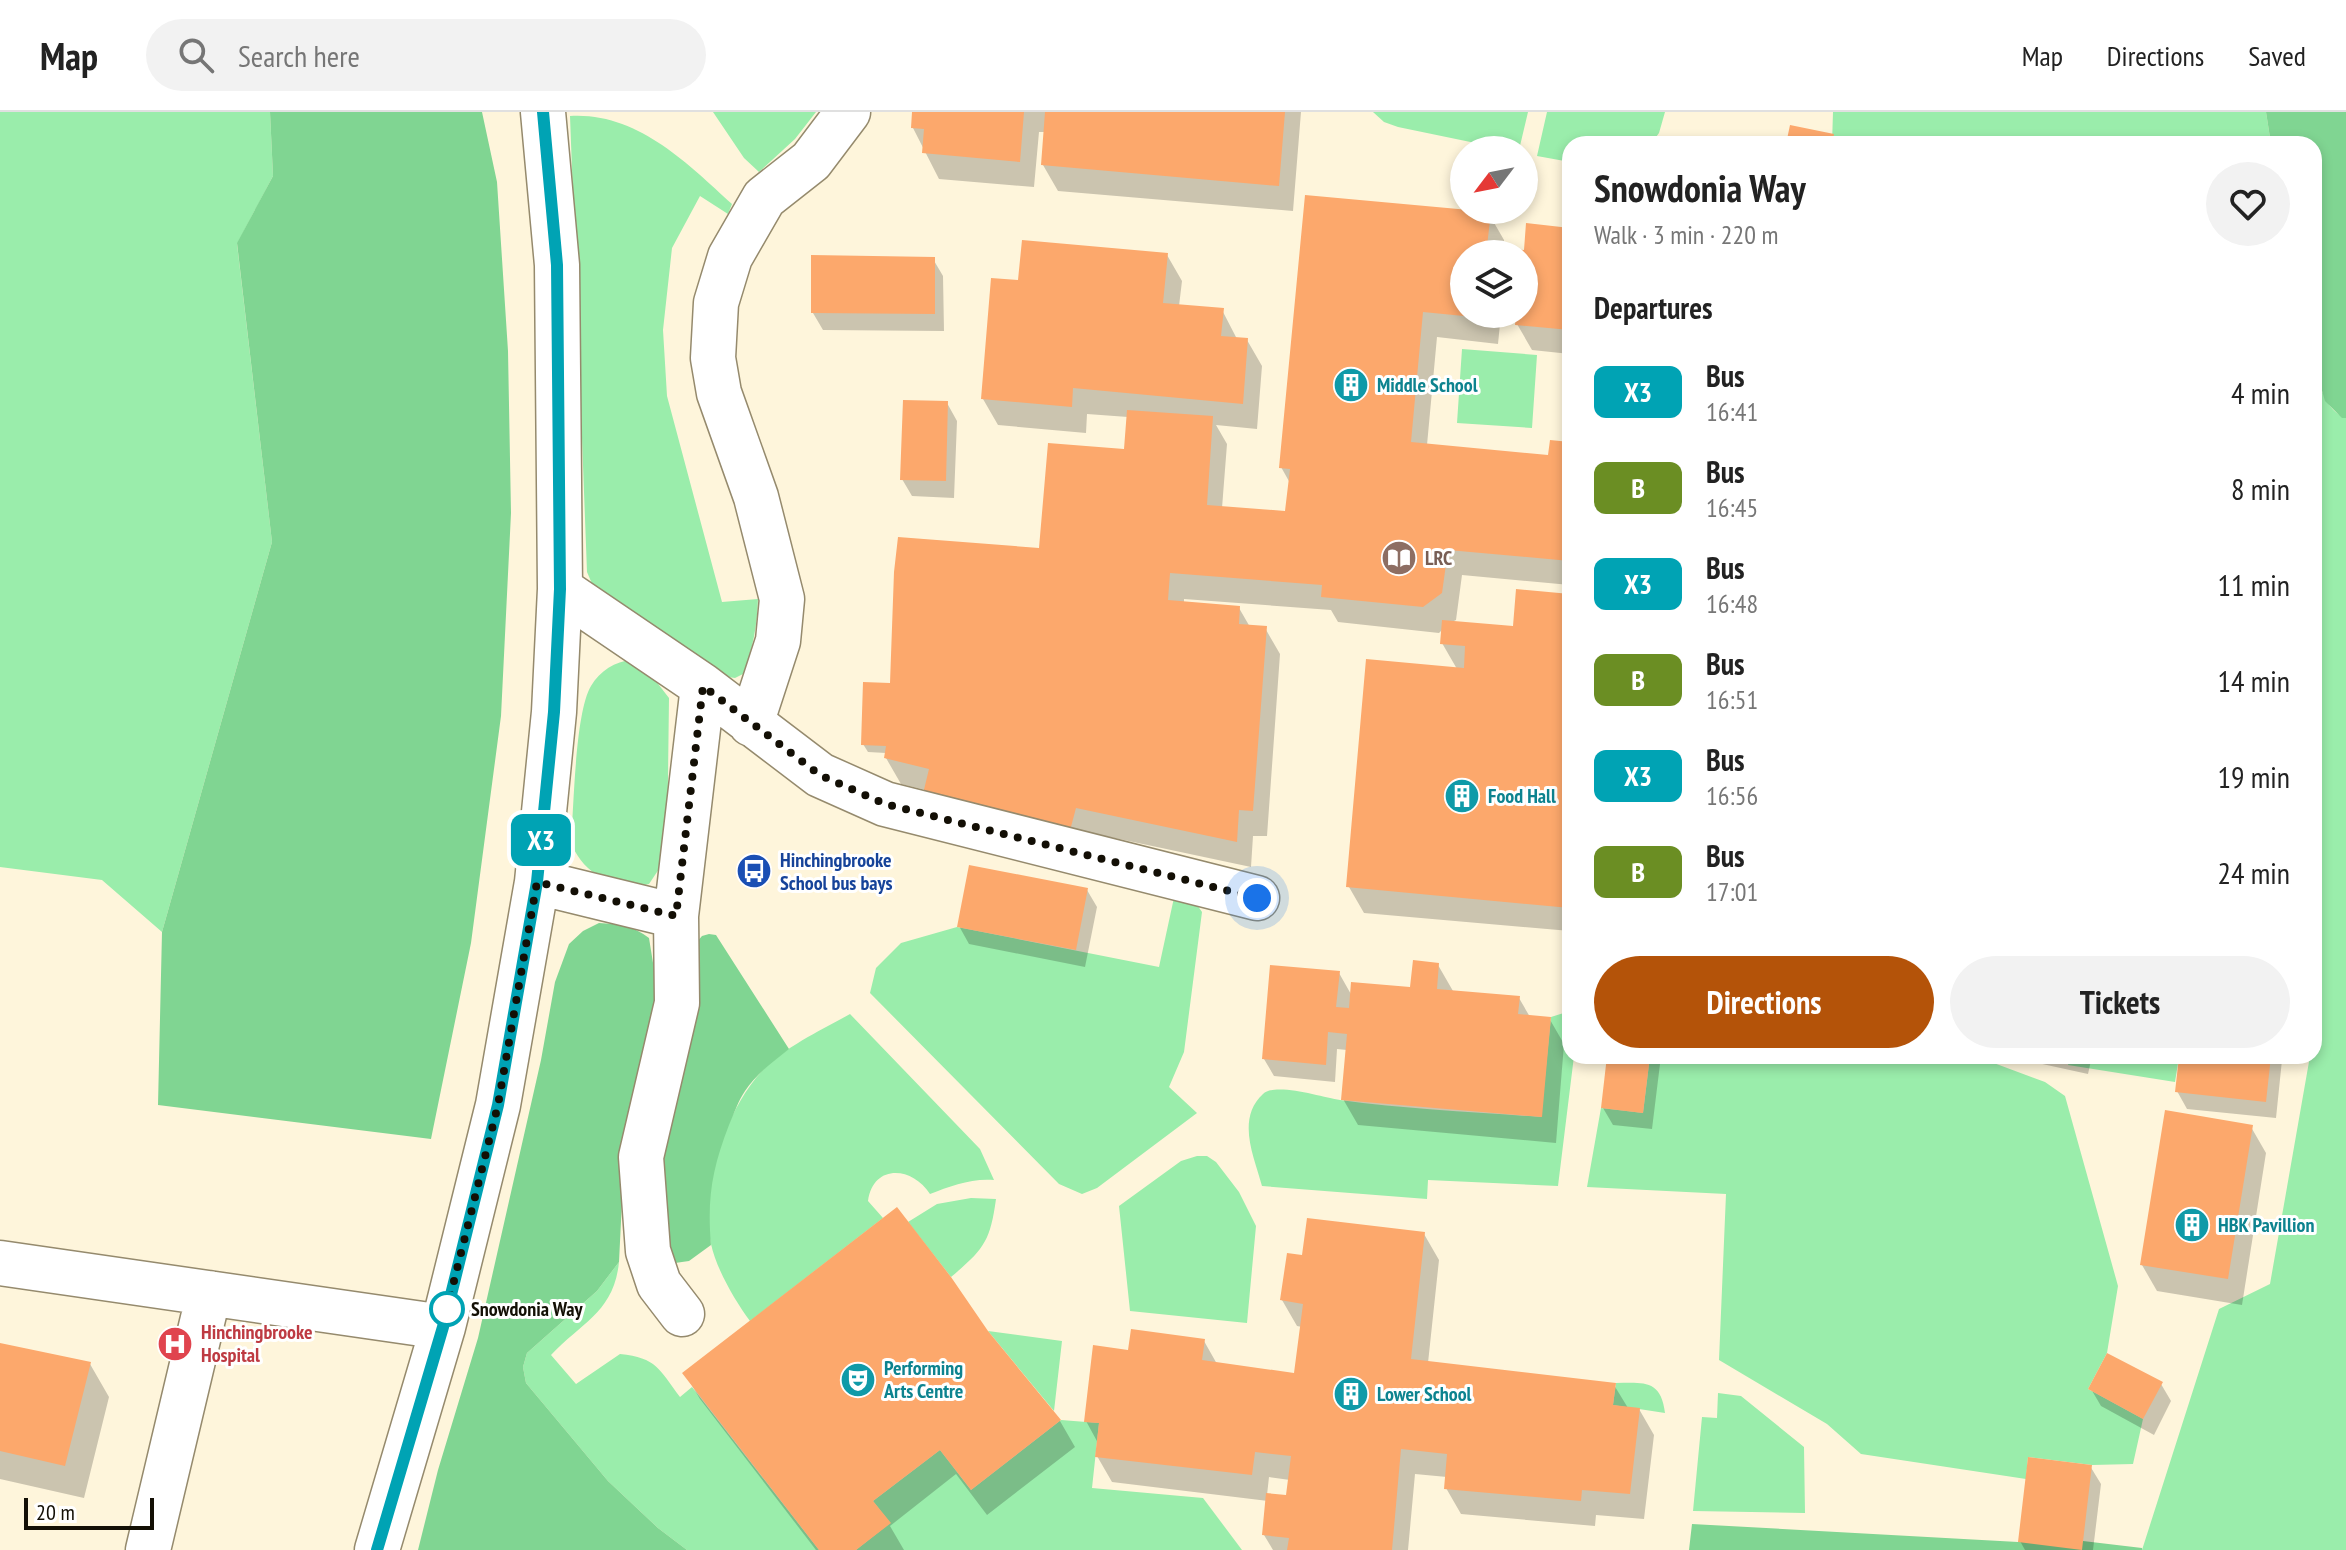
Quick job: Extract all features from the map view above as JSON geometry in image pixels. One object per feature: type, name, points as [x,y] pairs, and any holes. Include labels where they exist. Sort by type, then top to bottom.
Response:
[{"type":"street","points":[[377,1550],[443,1327],[498,1105],[537,882],[554,712],[560,589],[557,265],[543,112]]},
{"type":"street","points":[[751,724],[778,641],[782,599],[756,497],[719,393],[713,358],[716,303],[730,257],[764,198],[811,161],[848,112]]},
{"type":"street","points":[[560,589],[703,686],[820,775],[885,804],[1257,898]]},
{"type":"street","points":[[682,1314],[659,1284],[648,1251],[641,1157],[677,1003],[676,916],[703,686]]},
{"type":"street","points":[[537,882],[676,916]]},
{"type":"street","points":[[0,1263],[443,1327]]},
{"type":"street","points":[[148,1550],[209,1293]]},
{"type":"green space","points":[[0,112],[270,112],[273,176],[237,244],[272,542],[162,932],[102,880],[0,867]]},
{"type":"green space","points":[[270,112],[482,112],[497,182],[508,351],[511,513],[501,716],[471,943],[431,1139],[158,1105],[162,932],[272,542],[237,243],[273,176]]},
{"type":"green space","points":[[713,112],[816,112],[795,139],[759,172],[744,158]]},
{"type":"green space","points":[[1373,112],[1528,112],[1522,136],[1450,138],[1384,122]]},
{"type":"green space","points":[[1547,112],[1665,112],[1657,136],[1562,136],[1562,161],[1538,156]]},
{"type":"green space","points":[[1833,112],[2266,112],[2270,136],[1832,136]]},
{"type":"green space","points":[[2266,112],[2346,112],[2346,418],[2342,418],[2325,401],[2322,391],[2322,136],[2270,136]]},
{"type":"green space","points":[[570,116],[617,122],[639,131],[679,157],[732,204],[728,214],[700,196],[672,248],[663,330],[667,396],[722,602],[758,599],[749,655],[743,674],[735,678],[721,676],[593,586],[587,572]]},
{"type":"green space","points":[[1462,349],[1537,355],[1532,428],[1457,423]]},
{"type":"green space","points":[[2322,390],[2333,409],[2346,418],[2346,1550],[2142,1550],[2219,1309],[2270,1284],[2309,1064],[2322,1064]]},
{"type":"green space","points":[[632,660],[645,667],[669,698],[667,857],[649,884],[637,886],[602,878],[583,863],[571,842],[578,738],[586,699],[591,686],[603,671]]},
{"type":"green space","points":[[1175,893],[1195,902],[1202,912],[1184,1052],[1169,1087],[1197,1113],[1097,1188],[1082,1194],[1059,1184],[870,993],[876,968],[901,943],[957,927],[1159,967]]},
{"type":"green space","points":[[599,923],[626,926],[649,938],[658,994],[625,1140],[619,1262],[597,1291],[527,1353],[523,1367],[526,1383],[608,1481],[658,1528],[687,1550],[418,1550],[438,1470],[478,1338],[541,1060],[555,982],[569,944],[583,931]]},
{"type":"green space","points":[[709,934],[716,935],[789,1049],[749,1085],[729,1125],[712,1184],[711,1245],[689,1261],[675,1263],[657,1230],[662,1140],[696,943]]},
{"type":"green space","points":[[850,1014],[980,1149],[994,1180],[969,1181],[930,1194],[904,1174],[885,1175],[871,1189],[868,1201],[883,1218],[750,1321],[727,1284],[711,1244],[709,1200],[718,1152],[737,1107],[762,1071],[792,1046]]},
{"type":"green space","points":[[1562,1014],[1562,1064],[1573,1064],[1558,1186],[1428,1180],[1427,1199],[1262,1186],[1249,1138],[1249,1126],[1255,1104],[1269,1091],[1288,1090],[1340,1100],[1415,1108],[1541,1117],[1551,1017]]},
{"type":"green space","points":[[1649,1064],[1997,1064],[2045,1082],[2065,1096],[2118,1286],[2107,1353],[2088,1389],[2143,1419],[2133,1464],[2092,1465],[2028,1457],[2026,1479],[1861,1454],[1827,1424],[1719,1360],[1726,1194],[1587,1187],[1601,1108],[1643,1113]]},
{"type":"green space","points":[[2068,1064],[2178,1064],[2175,1082]]},
{"type":"green space","points":[[1207,1156],[1216,1162],[1239,1192],[1256,1226],[1247,1323],[1130,1311],[1119,1206],[1181,1161]]},
{"type":"green space","points":[[971,1198],[996,1199],[991,1225],[984,1244],[951,1277],[908,1222],[937,1204]]},
{"type":"green space","points":[[619,1262],[611,1293],[603,1305],[551,1355],[576,1384],[620,1354],[642,1358],[656,1366],[680,1397],[692,1387],[819,1550],[687,1550],[658,1528],[608,1481],[526,1383],[523,1367],[527,1353],[597,1291]]},
{"type":"green space","points":[[988,1331],[1062,1341],[1054,1411]]},
{"type":"green space","points":[[1616,1383],[1649,1385],[1659,1394],[1665,1413],[1613,1405]]},
{"type":"green space","points":[[1718,1393],[1741,1396],[1804,1447],[1805,1513],[1693,1511],[1702,1417],[1717,1418]]},
{"type":"green space","points":[[1061,1420],[1099,1423],[1092,1488],[1203,1498],[1242,1550],[856,1550],[890,1523],[873,1501],[940,1450],[971,1490]]},
{"type":"green space","points":[[1692,1524],[2018,1542],[2083,1541],[2142,1550],[1689,1550]]},
{"type":"building","points":[[912,112],[1024,112],[1020,162],[922,153],[924,129],[911,128]]},
{"type":"building","points":[[1045,112],[1285,112],[1279,186],[1041,165]]},
{"type":"building","points":[[1790,125],[1834,134],[1834,136],[1788,136]]},
{"type":"building","points":[[1305,195],[1450,208],[1450,224],[1490,224],[1488,240],[1450,240],[1450,315],[1423,312],[1411,442],[1548,455],[1550,440],[1562,441],[1562,560],[1448,550],[1442,593],[1423,607],[1321,597],[1322,585],[1170,573],[1168,600],[1240,606],[1239,624],[1267,626],[1253,811],[1239,810],[1237,842],[1076,808],[1068,838],[921,802],[929,769],[884,758],[886,746],[861,745],[863,682],[890,683],[898,537],[1039,548],[1048,443],[1124,449],[1127,410],[1213,416],[1207,505],[1285,511],[1290,469],[1279,468]]},
{"type":"building","points":[[1526,224],[1562,227],[1562,329],[1538,327],[1538,240],[1525,240]]},
{"type":"building","points":[[1022,240],[1168,253],[1163,303],[1224,308],[1221,336],[1248,338],[1243,404],[1073,388],[1072,407],[981,399],[991,278],[1018,280]]},
{"type":"building","points":[[811,255],[935,257],[935,314],[811,313]]},
{"type":"building","points":[[903,400],[948,401],[946,481],[900,480]]},
{"type":"building","name":"Food Hall","points":[[1516,589],[1562,593],[1562,907],[1346,887],[1366,659],[1464,668],[1465,646],[1440,644],[1442,620],[1513,626]]},
{"type":"building","points":[[969,865],[1088,888],[1076,950],[957,927]]},
{"type":"building","points":[[1413,960],[1439,963],[1437,989],[1520,996],[1518,1014],[1551,1017],[1542,1117],[1341,1100],[1347,1034],[1328,1032],[1326,1065],[1262,1059],[1270,965],[1340,971],[1336,1007],[1349,1008],[1351,982],[1410,987]]},
{"type":"building","points":[[1606,1064],[1649,1064],[1643,1113],[1601,1108]]},
{"type":"building","points":[[2178,1064],[2270,1064],[2266,1102],[2175,1092]]},
{"type":"building","name":"HBK Pavillion","points":[[2165,1110],[2253,1125],[2228,1279],[2140,1265]]},
{"type":"building","name":"Performing Arts Centre","points":[[897,1207],[988,1331],[1061,1420],[971,1490],[940,1450],[873,1501],[891,1523],[856,1550],[819,1550],[682,1373]]},
{"type":"building","name":"Lower School","points":[[1307,1218],[1425,1232],[1411,1359],[1616,1383],[1613,1405],[1640,1408],[1630,1494],[1582,1490],[1581,1501],[1444,1489],[1447,1454],[1401,1449],[1392,1550],[1287,1550],[1289,1538],[1262,1535],[1266,1493],[1286,1495],[1291,1456],[1255,1452],[1252,1475],[1095,1457],[1099,1423],[1084,1422],[1093,1345],[1128,1350],[1131,1329],[1205,1339],[1202,1360],[1294,1373],[1303,1304],[1280,1300],[1287,1253],[1302,1255]]},
{"type":"building","points":[[0,1343],[91,1362],[65,1466],[0,1451]]},
{"type":"building","points":[[2107,1353],[2163,1382],[2143,1419],[2088,1389]]},
{"type":"building","points":[[2028,1457],[2092,1465],[2082,1550],[2018,1542]]},
{"type":"bus line","name":"X3","points":[[377,1550],[443,1327],[498,1105],[537,882],[554,712],[561,530],[557,265],[543,112]]},
{"type":"place","name":"Middle School","points":[[1351,385]]},
{"type":"place","name":"LRC","points":[[1399,558]]},
{"type":"place","name":"Food Hall","points":[[1462,796]]},
{"type":"place","name":"Hinchingbrooke School bus bays","points":[[754,871]]},
{"type":"place","name":"HBK Pavillion","points":[[2192,1225]]},
{"type":"place","name":"Snowdonia Way","points":[[447,1309]]},
{"type":"place","name":"Hinchingbrooke Hospital","points":[[175,1344]]},
{"type":"place","name":"Performing Arts Centre","points":[[858,1380]]},
{"type":"place","name":"Lower School","points":[[1351,1394]]},
{"type":"route","points":[[447,1309],[498,1105],[537,882],[676,916],[703,686],[820,775],[885,804],[1257,898]]}]
